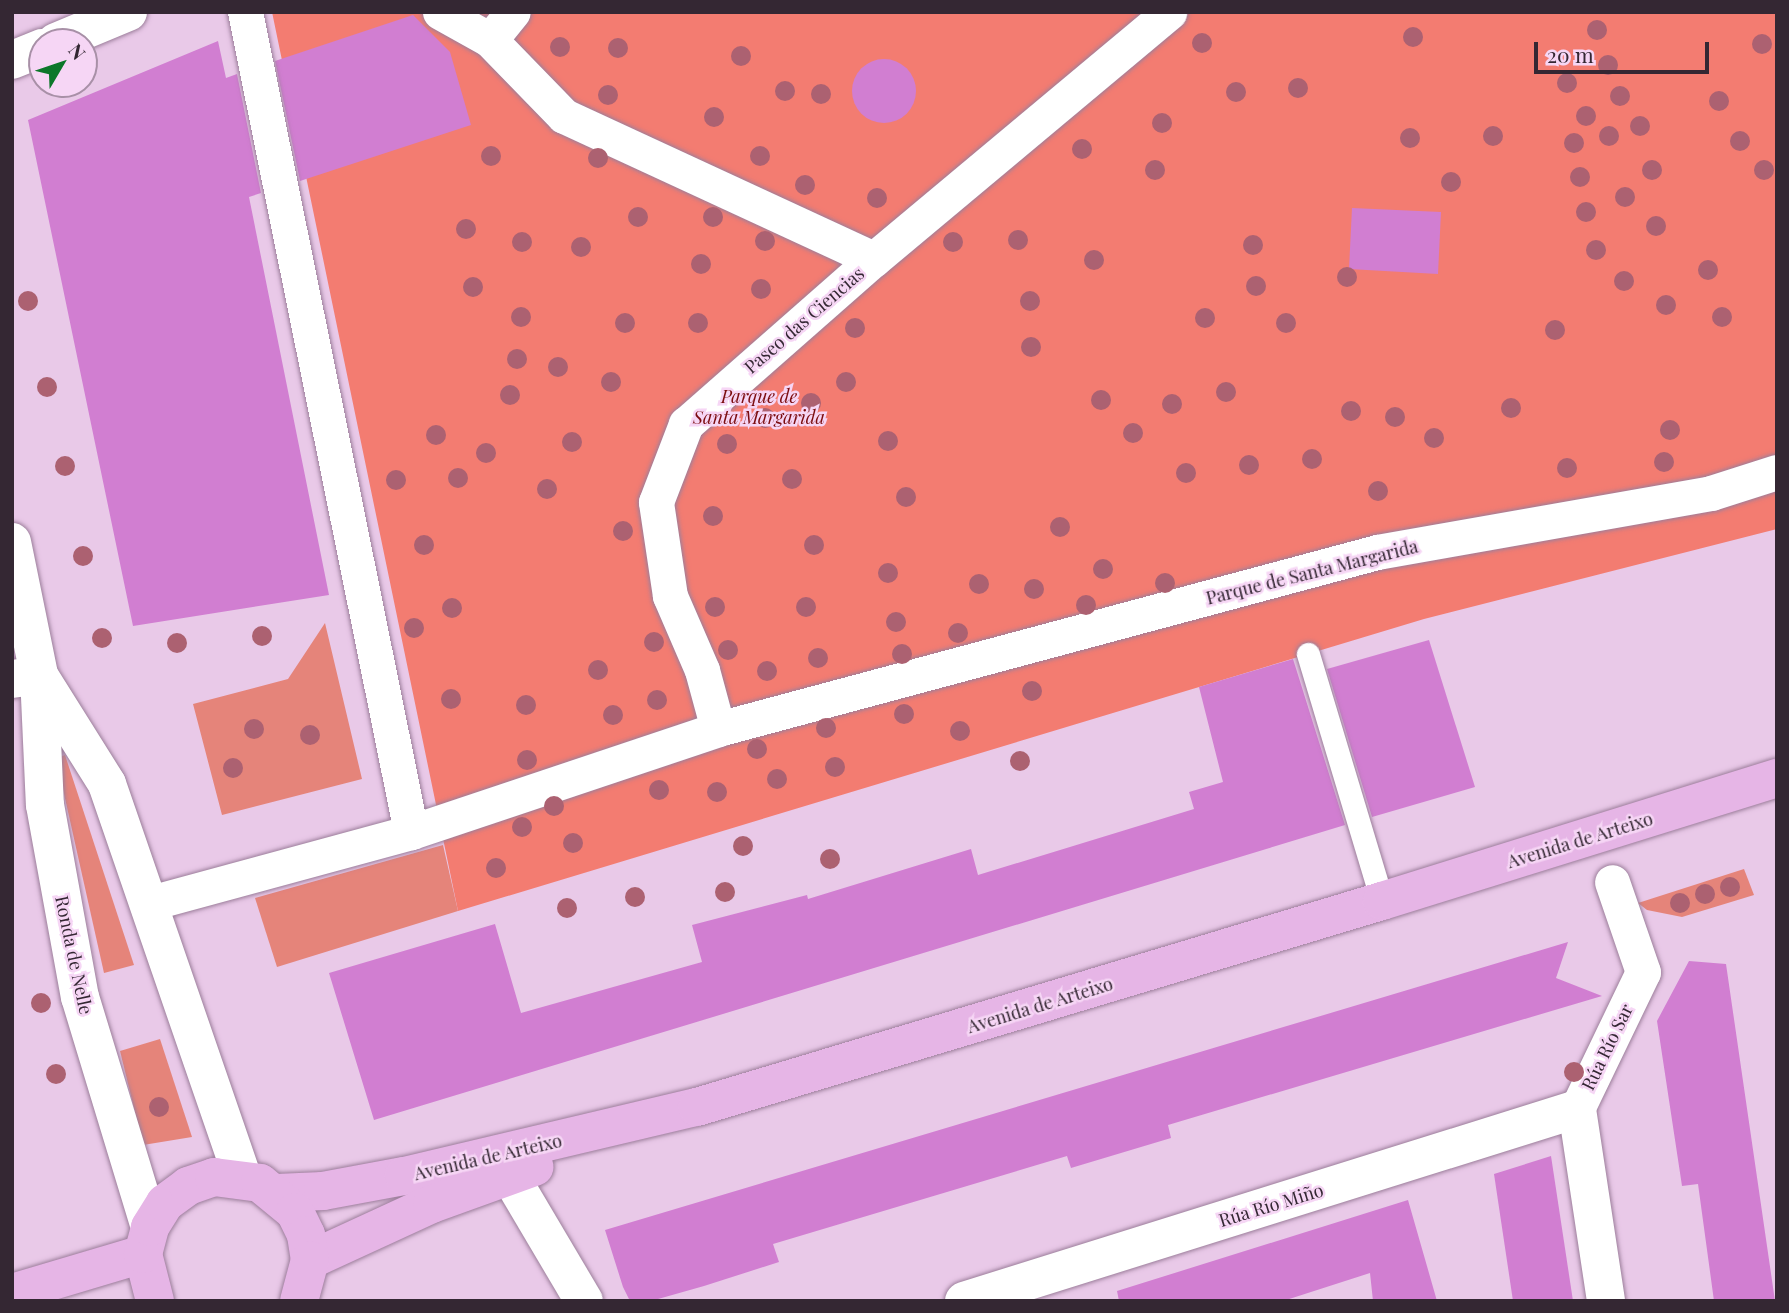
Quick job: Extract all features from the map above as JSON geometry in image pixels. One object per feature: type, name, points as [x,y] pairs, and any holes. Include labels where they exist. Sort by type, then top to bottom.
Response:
[{"type":"main road","name":"Avenida de Arteixo","points":[[277,1193],[323,1191],[404,1177],[697,1107],[1382,901],[1777,778]]},
{"type":"main road","name":"Avenida de Arteixo","points":[[310,1260],[432,1204],[697,1107]]},
{"type":"main road","points":[[150,1300],[147,1241],[165,1203],[188,1186],[214,1177],[242,1177],[277,1193],[295,1212],[310,1260],[301,1300]]},
{"type":"main road","points":[[12,1293],[147,1241]]},
{"type":"street","points":[[89,28],[128,12]]},
{"type":"street","points":[[245,12],[411,832]]},
{"type":"street","points":[[440,12],[490,40],[564,116],[874,259]]},
{"type":"street","points":[[490,40],[513,12]]},
{"type":"street","name":"Paseo das Ciencias","points":[[718,729],[702,670],[670,596],[656,502],[686,424],[874,259],[1169,12]]},
{"type":"street","name":"Parque de Santa Margarida","points":[[150,903],[411,832],[718,729],[1377,552],[1711,493],[1777,472]]},
{"type":"street","name":"Ronda de Nelle","points":[[12,542],[25,677],[78,987],[147,1241]]},
{"type":"street","name":"Ronda de Nelle","points":[[25,677],[107,784],[242,1177]]},
{"type":"street","name":"Rúa Río Sar","points":[[1606,1301],[1577,1109],[1643,972],[1612,882]]},
{"type":"street","name":"Rúa Río Miño","points":[[964,1301],[1577,1109]]},
{"type":"street","points":[[510,1176],[584,1301]]},
{"type":"lane","points":[[1308,654],[1382,901]]},
{"type":"shaded area","points":[[325,623],[362,779],[222,815],[193,704],[288,679]]},
{"type":"shaded area","points":[[65,755],[134,965],[104,973],[56,758]]},
{"type":"shaded area","points":[[443,845],[458,911],[277,967],[255,898]]},
{"type":"shaded area","points":[[1744,869],[1754,895],[1682,917],[1647,910],[1638,903]]},
{"type":"shaded area","points":[[160,1039],[192,1137],[143,1145],[120,1051]]},
{"type":"green space","name":"Parque de Santa Margarida","points":[[272,12],[1777,12],[1777,529],[1424,619],[458,911]]},
{"type":"building","points":[[413,15],[450,52],[471,125],[300,181],[275,61]]},
{"type":"building","points":[[218,41],[226,78],[237,74],[261,193],[249,197],[329,595],[133,626],[28,120],[81,98],[98,98],[98,91]]},
{"type":"building","points":[[878,59],[890,59],[907,68],[914,79],[914,103],[907,114],[890,123],[878,123],[866,118],[857,109],[852,97],[852,85],[857,73],[866,64]]},
{"type":"building","points":[[1352,208],[1441,212],[1438,274],[1349,269]]},
{"type":"building","points":[[1429,640],[1475,787],[1372,817],[1327,669]]},
{"type":"building","points":[[1293,659],[1345,825],[374,1120],[329,973],[495,924],[521,1013],[702,962],[692,925],[807,895],[808,899],[971,849],[978,875],[1194,809],[1189,792],[1223,782],[1199,687]]},
{"type":"building","points":[[1568,942],[1556,978],[1602,996],[1168,1125],[1171,1138],[1071,1168],[1067,1156],[773,1244],[779,1262],[704,1286],[651,1301],[630,1301],[623,1287],[605,1230]]},
{"type":"building","points":[[1689,961],[1726,964],[1775,1301],[1714,1301],[1698,1184],[1682,1186],[1657,1021]]},
{"type":"building","points":[[1551,1156],[1573,1301],[1513,1301],[1494,1174]]},
{"type":"building","points":[[1408,1200],[1437,1301],[1373,1301],[1370,1273],[1283,1301],[1119,1301],[1117,1291]]}]
